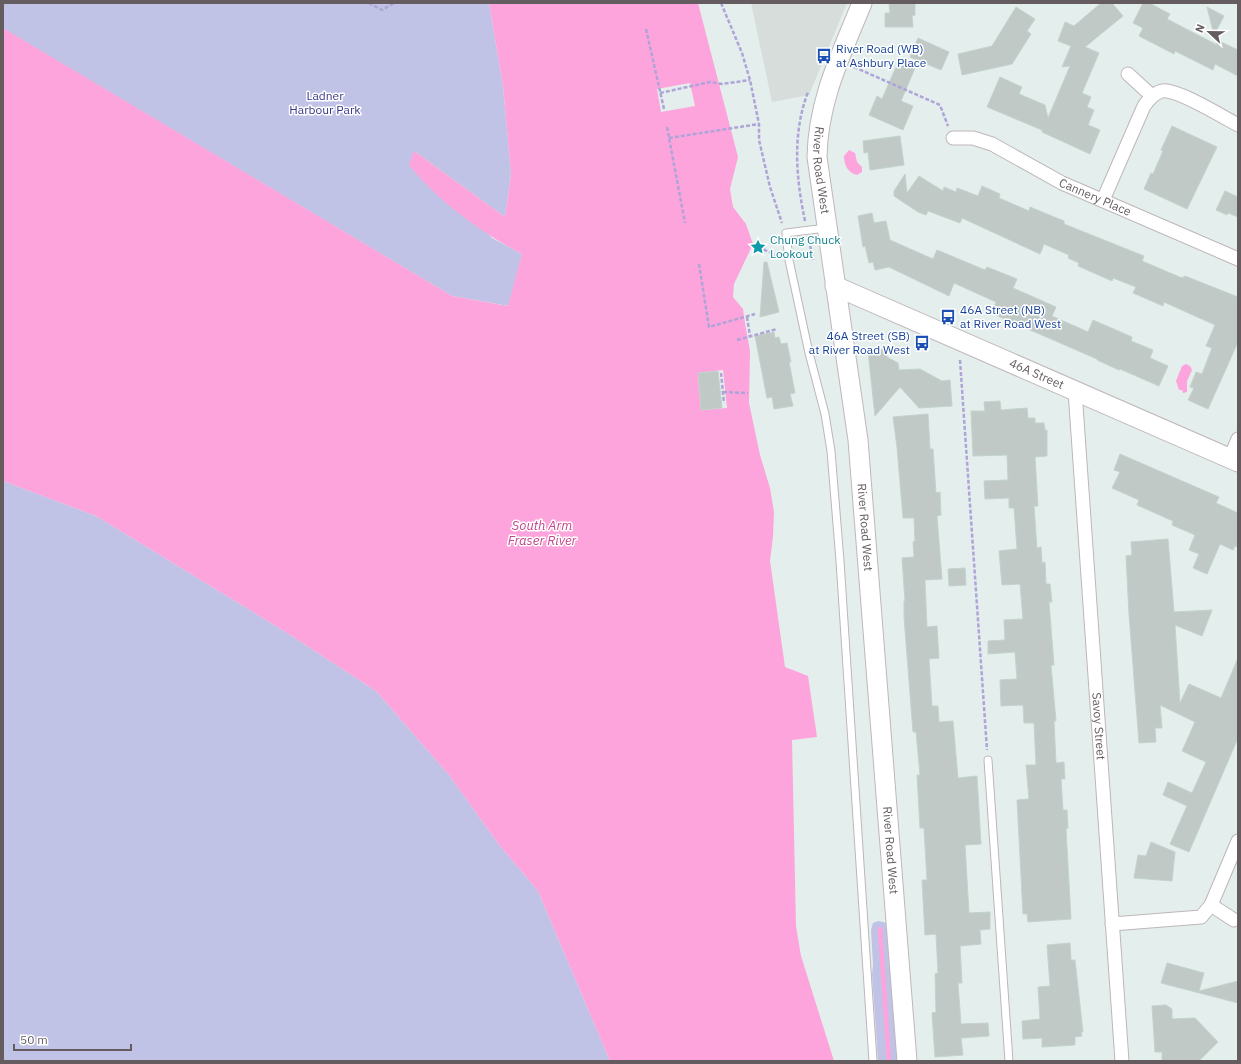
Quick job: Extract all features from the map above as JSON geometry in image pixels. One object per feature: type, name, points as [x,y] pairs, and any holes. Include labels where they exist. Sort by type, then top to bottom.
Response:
[{"type":"main road","name":"River Road West","points":[[862,3],[828,88],[820,116],[817,158],[858,440],[906,1061]]},
{"type":"main road","name":"46A Street","points":[[835,286],[1234,460]]},
{"type":"street","points":[[1128,74],[1152,96]]},
{"type":"street","points":[[1103,200],[1140,114],[1152,96],[1164,91],[1176,93],[1238,124]]},
{"type":"street","name":"Cannery Place","points":[[953,138],[973,138],[992,144],[1042,173],[1238,259]]},
{"type":"street","name":"Savoy Street","points":[[1075,391],[1122,1061]]},
{"type":"street","points":[[1234,460],[1238,439]]},
{"type":"street","points":[[1112,924],[1202,917],[1211,905],[1238,842]]},
{"type":"street","points":[[1211,905],[1234,920]]},
{"type":"lane","points":[[826,228],[786,233],[789,260],[809,353],[825,414],[831,451],[840,561],[873,1061]]},
{"type":"lane","points":[[988,760],[1009,1061]]},
{"type":"path","points":[[369,3],[382,10],[394,3]]},
{"type":"path","points":[[721,3],[742,53],[750,80],[759,124],[758,140],[770,187],[786,233]]},
{"type":"path","points":[[646,29],[664,109]]},
{"type":"path","points":[[853,67],[940,105],[953,138]]},
{"type":"path","points":[[660,93],[710,82],[722,84],[750,80]]},
{"type":"path","points":[[669,138],[759,124]]},
{"type":"path","points":[[667,127],[685,223]]},
{"type":"path","points":[[758,247],[774,254]]},
{"type":"path","points":[[699,264],[709,327],[755,314]]},
{"type":"path","points":[[747,316],[750,336]]},
{"type":"path","points":[[737,340],[777,329]]},
{"type":"path","points":[[960,360],[988,760]]},
{"type":"path","points":[[721,373],[724,403]]},
{"type":"path","points":[[723,392],[748,393]]},
{"type":"shaded area","points":[[751,3],[847,3],[809,95],[772,102]]},
{"type":"green space","name":"Ladner Harbour Park","points":[[3,3],[489,3],[503,86],[511,174],[505,217],[414,151],[492,238],[522,254],[509,306],[452,296],[12,34],[3,28]]},
{"type":"green space","points":[[3,481],[96,516],[284,631],[376,691],[449,775],[500,846],[538,891],[610,1061],[3,1061]]},
{"type":"green space","points":[[878,921],[887,923],[898,1061],[878,1061],[872,974],[873,965],[871,930],[873,923]]},
{"type":"water","name":"South Arm Fraser River","points":[[489,3],[698,3],[738,157],[730,189],[733,207],[746,224],[753,244],[734,284],[733,297],[743,309],[750,351],[749,403],[760,455],[770,488],[774,512],[770,561],[785,667],[808,676],[817,737],[792,740],[796,926],[801,956],[834,1061],[610,1061],[538,891],[500,846],[449,775],[376,691],[284,631],[96,516],[3,481],[3,28],[452,296],[508,306],[522,254],[476,226],[447,204],[409,165],[414,151],[505,217],[511,174],[503,86]]},
{"type":"water","points":[[849,150],[855,153],[857,162],[862,167],[862,172],[857,175],[847,168],[845,162],[844,156]]},
{"type":"water","points":[[1186,364],[1190,366],[1192,370],[1187,381],[1187,392],[1183,393],[1182,390],[1179,390],[1176,381],[1182,366]]},
{"type":"pier","points":[[690,83],[695,106],[661,112],[657,89]]},
{"type":"pier","points":[[723,370],[727,408],[701,410],[698,373]]},
{"type":"building","points":[[889,3],[915,3],[915,15],[912,16],[913,27],[885,27],[885,13],[890,13]]},
{"type":"building","points":[[1101,3],[1112,3],[1123,16],[1085,47],[1099,53],[1082,93],[1091,97],[1087,107],[1094,110],[1088,125],[1100,130],[1090,154],[1042,132],[1042,130],[987,107],[1000,77],[1022,87],[1019,94],[1045,105],[1048,118],[1070,66],[1062,67],[1071,46],[1058,41],[1065,22],[1074,26]]},
{"type":"building","points":[[1143,3],[1149,3],[1170,14],[1167,19],[1217,45],[1215,39],[1238,50],[1238,76],[1215,64],[1213,70],[1175,51],[1174,54],[1139,36],[1143,28],[1133,23]]},
{"type":"building","points":[[1016,7],[1035,19],[1027,31],[1031,34],[1012,64],[962,75],[958,54],[992,46]]},
{"type":"building","points":[[1207,7],[1224,16],[1214,35]]},
{"type":"building","points":[[918,38],[949,52],[941,70],[910,57]]},
{"type":"building","points":[[903,63],[915,68],[901,101],[913,106],[903,130],[869,115],[877,96],[882,99],[896,67],[901,69]]},
{"type":"building","points":[[1172,126],[1217,147],[1187,209],[1144,189],[1151,173],[1153,174],[1163,151],[1161,150]]},
{"type":"building","points":[[900,136],[904,165],[870,170],[868,152],[864,153],[863,141]]},
{"type":"building","points":[[905,174],[907,193],[919,176],[943,191],[944,187],[956,192],[957,188],[978,196],[982,186],[1000,194],[999,198],[1029,211],[1030,207],[1064,221],[1064,224],[1144,256],[1142,261],[1182,278],[1185,276],[1238,297],[1238,342],[1208,409],[1188,400],[1194,388],[1190,387],[1196,372],[1202,374],[1212,348],[1206,346],[1215,325],[1164,302],[1163,306],[1133,293],[1136,287],[1113,278],[1112,281],[1078,266],[1079,263],[1068,258],[1069,255],[1044,244],[1040,254],[962,218],[960,223],[928,211],[926,215],[918,212],[894,196],[894,191]]},
{"type":"building","points":[[1225,191],[1238,197],[1238,217],[1228,213],[1227,215],[1216,210]]},
{"type":"building","points":[[872,213],[874,223],[886,221],[890,240],[933,259],[937,250],[985,270],[987,267],[1017,279],[1013,288],[1056,307],[1052,316],[1088,332],[1093,320],[1132,337],[1131,341],[1153,350],[1150,358],[1168,366],[1159,386],[1120,369],[1119,370],[991,313],[996,302],[954,283],[949,296],[889,267],[875,270],[873,262],[869,263],[865,246],[863,247],[858,216]]},
{"type":"building","points":[[764,262],[767,262],[779,312],[760,317]]},
{"type":"building","points":[[774,332],[775,338],[779,337],[781,344],[787,343],[795,393],[790,394],[793,406],[774,409],[772,397],[767,398],[755,336]]},
{"type":"building","points":[[887,349],[887,357],[898,363],[899,370],[920,369],[942,381],[950,380],[952,406],[919,408],[900,387],[875,416],[868,351]]},
{"type":"building","points":[[718,371],[722,408],[701,410],[698,373]]},
{"type":"building","points":[[1000,401],[1001,410],[1027,408],[1028,418],[1035,418],[1035,423],[1044,423],[1045,430],[1047,430],[1047,456],[1035,457],[1038,506],[1034,506],[1037,548],[1041,547],[1042,563],[1045,562],[1046,584],[1050,584],[1052,602],[1049,602],[1054,665],[1051,665],[1056,721],[1054,721],[1056,763],[1064,762],[1065,779],[1061,779],[1063,810],[1067,810],[1068,828],[1066,829],[1071,919],[1028,922],[1027,914],[1023,914],[1017,800],[1029,799],[1026,765],[1036,765],[1034,723],[1024,723],[1023,705],[1001,706],[1000,680],[1017,679],[1015,652],[988,654],[988,641],[1005,640],[1004,620],[1023,619],[1020,584],[1002,585],[999,551],[1017,549],[1014,508],[1009,508],[1009,498],[985,499],[984,481],[1008,480],[1007,455],[973,456],[971,411],[985,411],[984,402]]},
{"type":"building","points":[[928,414],[930,449],[933,449],[936,493],[940,492],[941,515],[937,516],[942,579],[925,580],[927,627],[937,626],[939,658],[929,659],[932,706],[938,706],[939,722],[953,721],[958,778],[977,776],[981,844],[965,845],[969,913],[990,912],[990,929],[980,930],[981,944],[960,946],[962,983],[958,983],[961,1024],[988,1023],[989,1036],[961,1038],[963,1055],[935,1057],[932,1013],[936,1012],[935,974],[938,973],[936,934],[925,935],[922,880],[927,880],[924,828],[920,828],[917,775],[920,775],[916,732],[913,732],[904,617],[905,601],[902,558],[914,557],[914,518],[903,518],[893,417]]},
{"type":"building","points":[[1120,454],[1219,497],[1216,503],[1238,513],[1238,547],[1235,546],[1233,550],[1220,544],[1207,574],[1193,568],[1199,554],[1189,550],[1195,535],[1172,525],[1173,521],[1137,505],[1139,500],[1112,488],[1120,472],[1114,470]]},
{"type":"building","points":[[1168,539],[1174,612],[1212,610],[1202,636],[1175,625],[1180,703],[1189,684],[1221,698],[1238,658],[1238,738],[1189,852],[1170,844],[1187,806],[1163,795],[1168,782],[1192,793],[1206,762],[1182,751],[1195,722],[1160,705],[1162,728],[1155,728],[1156,742],[1139,743],[1129,614],[1126,556],[1132,555],[1131,542]]},
{"type":"building","points":[[965,568],[966,585],[949,586],[948,569]]},
{"type":"building","points":[[1151,842],[1175,852],[1172,881],[1134,878],[1138,855],[1146,856]]},
{"type":"building","points":[[1070,943],[1071,960],[1075,960],[1083,1032],[1081,1032],[1082,1036],[1075,1037],[1075,1045],[1042,1047],[1042,1038],[1023,1039],[1022,1021],[1040,1019],[1038,987],[1050,986],[1047,945]]},
{"type":"building","points":[[1167,963],[1204,973],[1199,991],[1238,981],[1238,1003],[1161,983]]},
{"type":"building","points":[[1166,1005],[1172,1009],[1172,1019],[1195,1018],[1218,1042],[1199,1061],[1162,1061],[1162,1052],[1155,1052],[1152,1006]]},
{"type":"waterway","points":[[880,929],[889,1061]]},
{"type":"place","name":"River Road (WB) at Ashbury Place","points":[[824,56]]},
{"type":"place","name":"Chung Chuck Lookout","points":[[758,247]]},
{"type":"place","name":"46A Street (NB) at River Road West","points":[[948,317]]},
{"type":"place","name":"46A Street (SB) at River Road West","points":[[922,343]]}]
